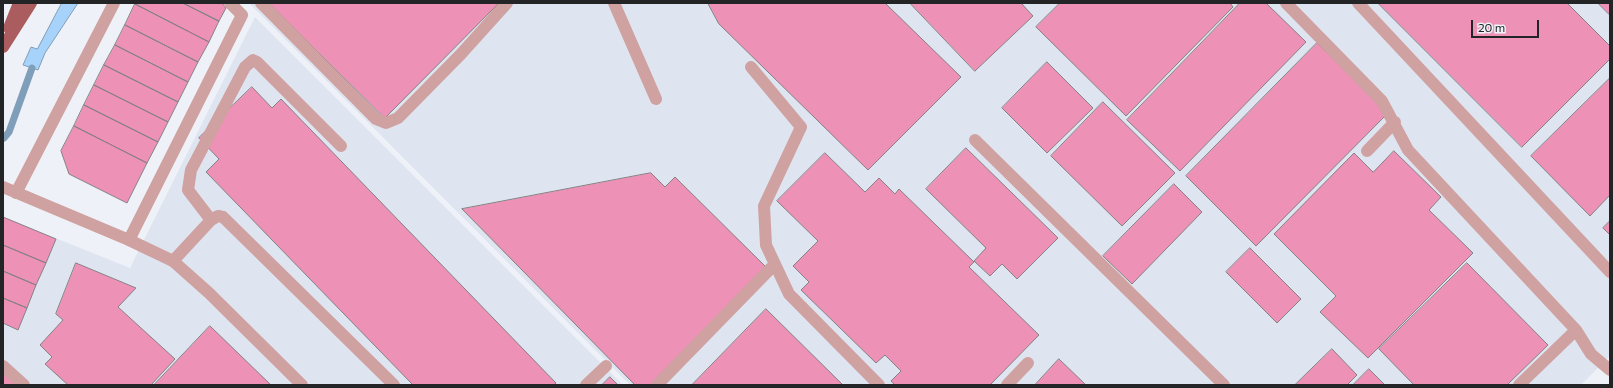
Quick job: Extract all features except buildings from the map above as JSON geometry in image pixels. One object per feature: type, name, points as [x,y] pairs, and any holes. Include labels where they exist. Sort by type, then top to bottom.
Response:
[{"type":"main road","points":[[3,41],[19,3]]},
{"type":"main road","points":[[3,46],[31,3]]},
{"type":"street","points":[[16,193],[114,3]]},
{"type":"street","points":[[129,240],[242,15],[230,3]]},
{"type":"street","points":[[261,3],[376,119],[386,123],[398,118],[461,54],[506,3]]},
{"type":"street","points":[[614,3],[656,99]]},
{"type":"street","points":[[1286,3],[1382,101],[1395,122],[1408,150],[1576,330],[1591,354],[1610,370]]},
{"type":"street","points":[[1358,3],[1610,272]]},
{"type":"street","points":[[211,220],[188,190],[191,170],[245,67],[252,60],[257,62],[342,146]]},
{"type":"street","points":[[751,67],[801,127],[764,206],[766,244],[789,294],[879,385]]},
{"type":"street","points":[[1367,151],[1395,122]]},
{"type":"street","points":[[975,140],[1224,385]]},
{"type":"street","points":[[3,188],[129,240],[173,262],[210,293],[302,385]]},
{"type":"street","points":[[173,262],[211,220],[218,216],[224,217],[394,385]]},
{"type":"street","points":[[657,385],[775,264]]},
{"type":"street","points":[[1519,385],[1576,330]]},
{"type":"street","points":[[1007,385],[1028,363]]},
{"type":"street","points":[[3,366],[24,385]]},
{"type":"street","points":[[586,385],[606,366]]},
{"type":"shaded area","points":[[249,3],[1610,3],[1610,356],[1581,385],[630,385]]},
{"type":"shaded area","points":[[255,17],[623,385],[3,385],[3,217],[130,268]]},
{"type":"water","points":[[62,3],[78,3],[45,53],[38,70],[23,65],[31,47],[37,49]]},
{"type":"waterway","points":[[4,138],[9,132],[32,68]]}]
